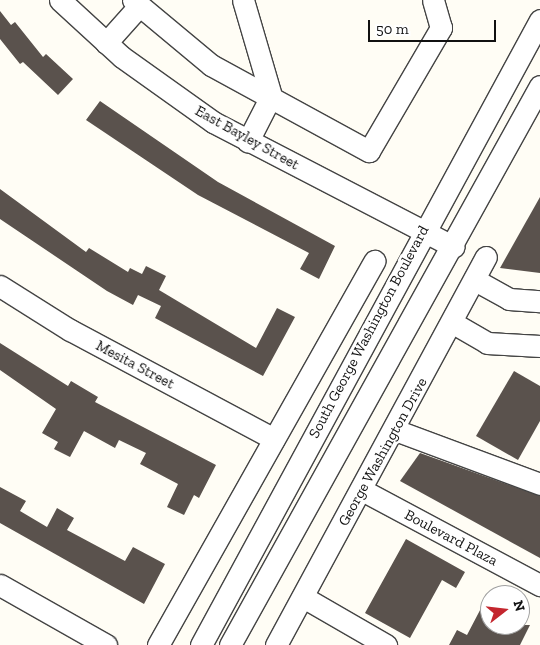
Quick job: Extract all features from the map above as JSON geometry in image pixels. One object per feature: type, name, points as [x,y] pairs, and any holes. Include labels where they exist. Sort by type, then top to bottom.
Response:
[{"type":"street","name":"East Bayley Street","points":[[60,0],[106,43],[213,122],[454,247]]},
{"type":"street","points":[[243,0],[271,96],[248,141]]},
{"type":"street","points":[[106,43],[136,3],[211,65],[369,151],[441,28],[433,0]]},
{"type":"street","name":"South George Washington Boulevard","points":[[201,645],[423,232],[540,20]]},
{"type":"street","name":"South George Washington Boulevard","points":[[230,645],[454,247],[540,86]]},
{"type":"street","points":[[523,118],[540,105]]},
{"type":"street","name":"George Washington Drive","points":[[276,645],[453,323],[486,257]]},
{"type":"street","points":[[158,645],[374,261]]},
{"type":"street","points":[[475,280],[509,299],[540,301]]},
{"type":"street","name":"Mesita Street","points":[[0,286],[70,330],[274,439]]},
{"type":"street","points":[[453,323],[488,343],[540,346]]},
{"type":"street","points":[[395,430],[540,484]]},
{"type":"street","name":"Boulevard Plaza","points":[[362,490],[540,585]]},
{"type":"street","points":[[0,585],[106,645]]},
{"type":"street","points":[[304,597],[386,645]]},
{"type":"building","points":[[0,11],[11,25],[15,22],[43,57],[46,54],[73,79],[58,95],[23,62],[20,64],[0,39]]},
{"type":"building","points":[[100,101],[218,182],[335,246],[319,279],[300,269],[309,253],[198,195],[86,120]]},
{"type":"building","points":[[0,189],[86,252],[89,248],[128,272],[130,268],[142,274],[146,266],[166,276],[159,290],[256,348],[277,308],[295,317],[263,376],[155,318],[161,306],[138,295],[133,305],[107,291],[0,219]]},
{"type":"building","points":[[540,197],[540,273],[500,268]]},
{"type":"building","points":[[0,343],[68,386],[71,381],[98,397],[95,402],[216,465],[199,498],[194,495],[184,515],[167,507],[178,484],[140,464],[146,453],[119,440],[115,448],[84,431],[70,457],[54,449],[58,442],[42,433],[56,409],[0,370]]},
{"type":"building","points":[[514,371],[540,386],[540,421],[518,460],[476,436]]},
{"type":"building","points":[[420,453],[540,496],[540,558],[400,481]]},
{"type":"building","points":[[0,487],[26,501],[20,511],[47,527],[57,508],[74,518],[67,530],[125,561],[133,547],[165,564],[144,604],[0,523]]},
{"type":"building","points":[[406,539],[465,572],[456,588],[442,580],[410,638],[365,613]]},
{"type":"building","points":[[480,610],[480,635],[525,635],[520,645],[449,645],[457,630],[467,635]]}]
